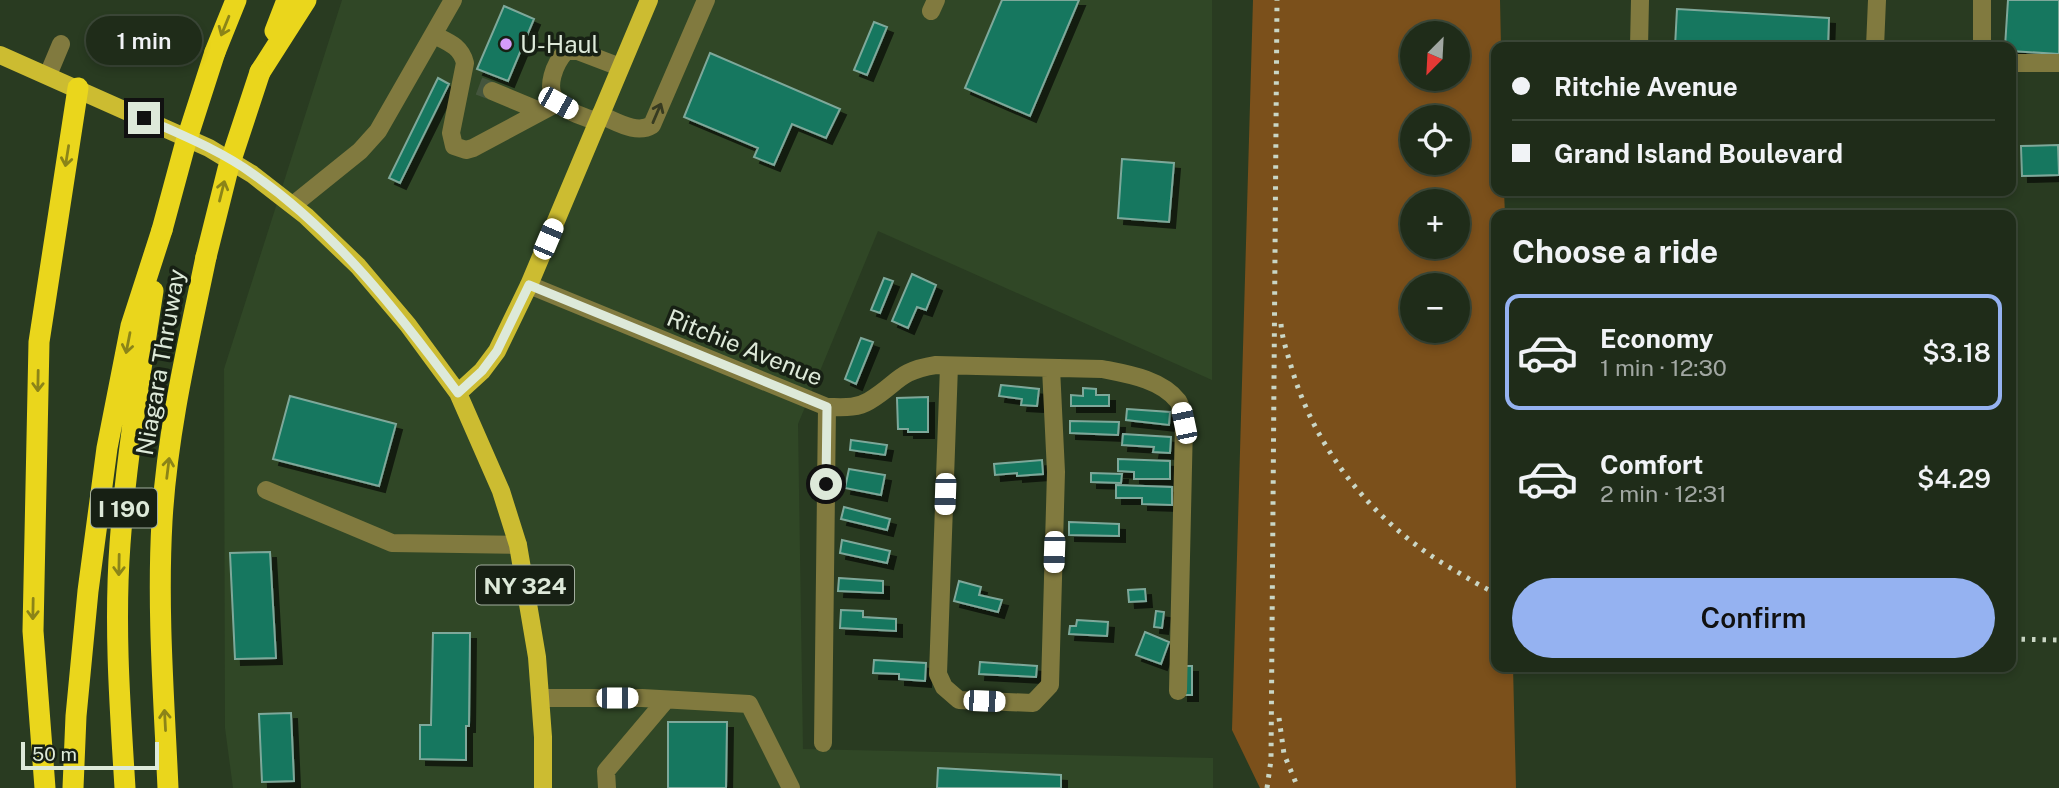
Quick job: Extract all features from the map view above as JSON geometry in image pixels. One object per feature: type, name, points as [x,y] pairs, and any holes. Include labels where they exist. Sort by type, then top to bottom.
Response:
[{"type":"highway","name":"Niagara Thruway","points":[[125,788],[117,662],[120,545],[136,399],[162,230],[185,145],[215,52],[236,0]]},
{"type":"highway","name":"Niagara Thruway","points":[[168,788],[161,637],[162,520],[175,408],[206,257],[228,169],[287,0]]},
{"type":"highway","points":[[260,72],[306,0]]},
{"type":"highway","points":[[45,788],[33,631],[39,342],[78,88]]},
{"type":"highway","points":[[73,788],[76,716],[88,591],[107,448],[131,326],[162,230]]},
{"type":"main road","points":[[458,393],[482,371],[497,351],[529,285],[649,0]]},
{"type":"main road","name":"NY 324","points":[[0,55],[209,148],[252,173],[331,239],[373,283],[458,393],[501,491],[517,545],[532,620],[541,698],[543,788]]},
{"type":"street","points":[[293,205],[360,151],[378,131],[453,0]]},
{"type":"street","points":[[621,67],[578,51],[566,51],[559,59],[552,78],[551,92],[558,103],[644,130],[652,125],[706,0]]},
{"type":"street","points":[[1639,42],[1640,0]]},
{"type":"street","points":[[1874,42],[1877,0]]},
{"type":"street","points":[[1982,0],[1982,42]]},
{"type":"street","points":[[433,35],[462,52],[478,86],[540,111]]},
{"type":"street","points":[[48,75],[61,44]]},
{"type":"street","points":[[2016,62],[2059,63]]},
{"type":"street","points":[[478,86],[451,133],[454,146],[458,149],[473,148],[558,103]]},
{"type":"street","name":"Ritchie Avenue","points":[[529,285],[827,407],[824,743]]},
{"type":"street","points":[[827,407],[851,408],[868,401],[902,374],[915,368],[949,366],[1101,369],[1128,374],[1165,389],[1180,403],[1184,423],[1178,691]]},
{"type":"street","points":[[949,366],[938,674],[944,687],[959,700],[1033,703],[1050,685],[1056,472],[1051,368]]},
{"type":"street","points":[[266,489],[392,543],[517,545]]},
{"type":"street","points":[[541,698],[749,704],[791,788]]},
{"type":"street","points":[[607,788],[606,771],[666,700]]},
{"type":"shaded area","points":[[342,0],[1212,0],[1212,380],[878,231],[798,424],[803,749],[1213,758],[1213,788],[233,788],[225,728],[224,369]]},
{"type":"shaded area","points":[[1253,0],[1500,0],[1501,42],[1491,42],[1491,196],[1504,196],[1505,210],[1491,210],[1491,672],[1513,672],[1516,788],[1260,788],[1232,730]]},
{"type":"building","points":[[1002,0],[1079,0],[1030,116],[965,88]]},
{"type":"building","points":[[2008,0],[2059,0],[2059,54],[2016,51],[2016,42],[2005,42]]},
{"type":"building","name":"U-Haul","points":[[504,6],[534,19],[508,81],[477,69]]},
{"type":"building","points":[[1677,9],[1829,18],[1828,42],[1675,42]]},
{"type":"building","points":[[874,22],[887,27],[867,75],[854,70]]},
{"type":"building","points":[[710,53],[840,109],[826,138],[792,124],[774,165],[754,157],[758,148],[684,117]]},
{"type":"building","points":[[438,78],[449,84],[400,183],[389,178]]},
{"type":"building","points":[[2058,145],[2059,175],[2022,176],[2021,146]]},
{"type":"building","points":[[1122,159],[1174,163],[1169,222],[1118,218]]},
{"type":"building","points":[[912,274],[936,285],[926,310],[917,307],[908,328],[892,321]]},
{"type":"building","points":[[884,278],[893,281],[880,313],[871,310]]},
{"type":"building","points":[[861,338],[873,342],[856,384],[845,379]]},
{"type":"building","points":[[1001,385],[1039,389],[1037,406],[1021,405],[1022,399],[999,396]]},
{"type":"building","points":[[1083,388],[1096,389],[1096,395],[1109,395],[1109,406],[1071,406],[1071,395],[1083,396]]},
{"type":"building","points":[[290,396],[396,424],[379,486],[273,459]]},
{"type":"building","points":[[928,397],[928,432],[898,429],[897,398]]},
{"type":"building","points":[[1127,409],[1170,412],[1169,425],[1126,420]]},
{"type":"building","points":[[1070,421],[1119,422],[1118,435],[1070,433]]},
{"type":"building","points":[[1123,434],[1171,437],[1170,453],[1153,452],[1154,447],[1122,445]]},
{"type":"building","points":[[851,440],[887,445],[885,455],[850,450]]},
{"type":"building","points":[[1118,459],[1170,461],[1170,479],[1134,479],[1134,472],[1118,471]]},
{"type":"building","points":[[1042,460],[1043,474],[995,475],[994,464]]},
{"type":"building","points":[[849,469],[885,475],[881,495],[845,488]]},
{"type":"building","points":[[1091,473],[1122,474],[1121,483],[1091,482]]},
{"type":"building","points":[[1116,485],[1172,487],[1172,505],[1142,504],[1142,498],[1116,498]]},
{"type":"building","points":[[844,507],[890,519],[887,530],[841,519]]},
{"type":"building","points":[[1069,522],[1119,524],[1119,536],[1069,535]]},
{"type":"building","points":[[842,540],[890,551],[887,563],[840,553]]},
{"type":"building","points":[[270,552],[276,658],[235,659],[230,553]]},
{"type":"building","points":[[839,578],[883,581],[883,593],[838,591]]},
{"type":"building","points":[[959,581],[981,587],[979,595],[1002,600],[998,612],[954,601]]},
{"type":"building","points":[[1145,589],[1146,601],[1129,602],[1128,590]]},
{"type":"building","points":[[841,610],[863,611],[863,617],[896,619],[896,631],[840,628]]},
{"type":"building","points":[[1156,611],[1164,612],[1162,628],[1154,627]]},
{"type":"building","points":[[1077,620],[1108,622],[1107,636],[1069,634],[1070,626],[1076,626]]},
{"type":"building","points":[[1145,632],[1169,642],[1161,664],[1136,655]]},
{"type":"building","points":[[433,633],[470,633],[466,760],[420,759],[420,725],[431,725]]},
{"type":"building","points":[[874,660],[926,663],[925,681],[899,679],[899,674],[873,673]]},
{"type":"building","points":[[980,662],[1037,666],[1036,677],[979,674]]},
{"type":"building","points":[[1182,666],[1192,666],[1192,695],[1182,695]]},
{"type":"building","points":[[291,713],[294,781],[262,782],[259,714]]},
{"type":"building","points":[[668,722],[727,722],[726,788],[668,788]]},
{"type":"building","points":[[938,768],[1061,775],[1061,788],[937,788]]},
{"type":"tunnel","points":[[479,86],[492,91]]},
{"type":"railway","points":[[1267,788],[1271,760],[1277,0]]},
{"type":"railway","points":[[1281,324],[1286,350],[1302,398],[1333,457],[1353,484],[1375,509],[1426,552],[1491,590]]},
{"type":"railway","points":[[2016,639],[2059,640]]},
{"type":"railway","points":[[1279,718],[1284,754],[1298,788]]},
{"type":"place","name":"U-Haul","points":[[506,44]]},
{"type":"route","points":[[144,118],[232,160],[306,216],[381,292],[458,393],[482,371],[497,351],[529,285],[827,407],[826,484]]}]
